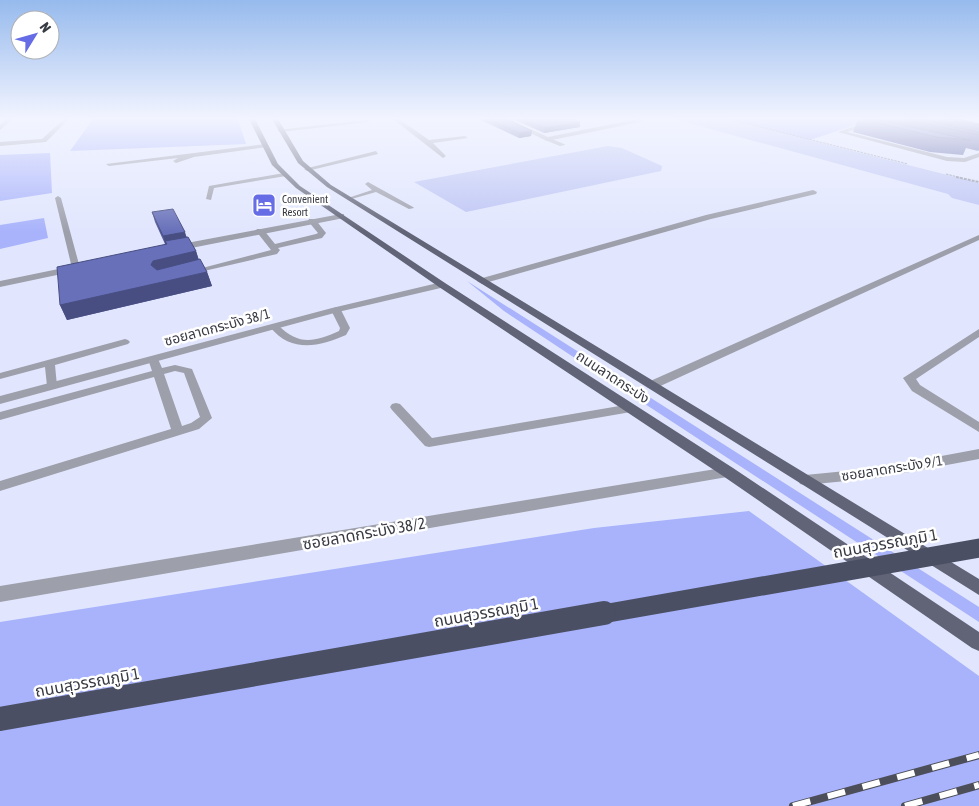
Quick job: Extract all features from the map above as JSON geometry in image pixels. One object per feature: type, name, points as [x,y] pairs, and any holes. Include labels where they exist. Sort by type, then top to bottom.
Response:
[{"type":"highway","name":"ถนนสุวรรณภูมิ 1","points":[[0,719],[979,548]]},
{"type":"main road","name":"ถนนลาดกระบัง","points":[[270,157],[274,165],[284,176],[340,216],[383,231],[482,281],[979,588]]},
{"type":"main road","name":"ถนนลาดกระบัง","points":[[296,157],[307,170],[350,199],[442,286],[728,472],[979,642]]},
{"type":"street","points":[[482,281],[709,217],[813,192]]},
{"type":"street","points":[[163,251],[340,216]]},
{"type":"street","points":[[652,385],[979,237]]},
{"type":"street","points":[[0,284],[86,266]]},
{"type":"street","name":"ซอยลาดกระบัง 38/1","points":[[0,400],[336,310],[442,286]]},
{"type":"street","points":[[979,332],[909,378],[916,388],[979,428]]},
{"type":"street","name":"ซอยลาดกระบัง 9/1","points":[[805,480],[877,473],[979,454]]},
{"type":"street","name":"ซอยลาดกระบัง 38/2","points":[[0,594],[728,472]]},
{"type":"lane","points":[[109,164],[185,157]]},
{"type":"lane","points":[[176,162],[189,157]]},
{"type":"lane","points":[[307,170],[361,157]]},
{"type":"lane","points":[[940,157],[954,160],[970,159],[975,157]]},
{"type":"lane","points":[[209,200],[211,187],[284,176]]},
{"type":"lane","points":[[368,184],[411,208]]},
{"type":"lane","points":[[350,199],[377,190]]},
{"type":"lane","points":[[58,198],[76,268]]},
{"type":"lane","points":[[273,247],[319,236],[322,232],[312,221]]},
{"type":"lane","points":[[180,275],[274,252],[276,250],[260,231]]},
{"type":"lane","points":[[275,327],[282,336],[299,343],[310,343],[334,337],[343,333],[345,328],[336,310]]},
{"type":"lane","points":[[0,376],[125,342]]},
{"type":"lane","points":[[153,359],[178,431]]},
{"type":"lane","points":[[50,362],[52,386]]},
{"type":"lane","points":[[0,416],[175,368],[188,371],[206,418],[195,426],[0,486]]},
{"type":"lane","points":[[396,407],[429,443],[631,408]]},
{"type":"path","points":[[877,157],[914,166]]},
{"type":"path","points":[[942,173],[979,182]]},
{"type":"shaded area","points":[[0,157],[50,157],[52,193],[0,201]]},
{"type":"shaded area","points":[[551,157],[641,157],[662,166],[661,171],[466,212],[414,182]]},
{"type":"shaded area","points":[[811,157],[875,157],[979,183],[979,205],[952,198],[948,194]]},
{"type":"shaded area","points":[[44,218],[48,238],[0,249],[0,225]]},
{"type":"shaded area","points":[[467,281],[979,607],[979,622],[504,311]]},
{"type":"shaded area","points":[[749,511],[979,676],[979,806],[0,806],[0,622],[594,528]]},
{"type":"building","points":[[173,209],[185,232],[163,236],[152,212]]},
{"type":"building","points":[[188,237],[196,251],[153,261],[151,265],[157,270],[200,259],[207,272],[60,305],[57,267],[167,244],[165,241]]},
{"type":"railway","points":[[793,806],[979,755]]},
{"type":"railway","points":[[905,806],[979,785]]},
{"type":"place","name":"Convenient Resort","points":[[264,205]]}]
